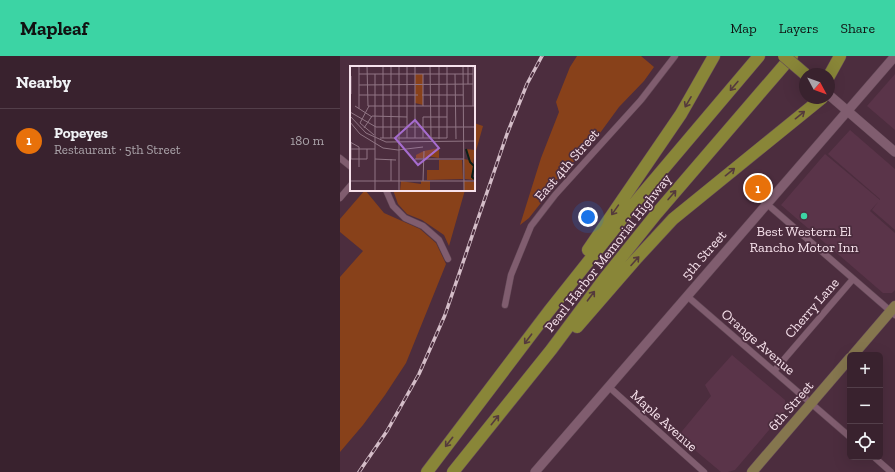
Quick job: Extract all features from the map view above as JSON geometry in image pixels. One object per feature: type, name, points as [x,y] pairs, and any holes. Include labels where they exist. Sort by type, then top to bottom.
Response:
[{"type":"highway","points":[[549,311],[608,219],[681,114],[714,56]]},
{"type":"highway","name":"Pearl Harbor Memorial Highway","points":[[427,472],[549,311],[638,198],[759,56]]},
{"type":"highway","points":[[784,56],[799,69]]},
{"type":"highway","name":"Pearl Harbor Memorial Highway","points":[[453,472],[657,213],[792,56]]},
{"type":"highway","points":[[833,68],[840,56]]},
{"type":"highway","points":[[550,350],[579,325],[673,219],[815,104]]},
{"type":"main road","points":[[856,352],[894,310]]},
{"type":"main road","name":"6th Street","points":[[752,472],[847,362]]},
{"type":"street","name":"East 4th Street","points":[[505,304],[511,275],[531,226],[554,195],[641,100],[675,56]]},
{"type":"street","name":"5th Street","points":[[535,472],[895,56]]},
{"type":"street","points":[[835,100],[895,152]]},
{"type":"street","points":[[340,158],[350,167]]},
{"type":"street","points":[[340,198],[350,186]]},
{"type":"street","points":[[386,191],[393,206],[405,218],[423,226],[439,240],[448,259]]},
{"type":"street","points":[[767,204],[853,279],[894,310]]},
{"type":"street","name":"Cherry Lane","points":[[774,371],[853,279]]},
{"type":"street","name":"Orange Avenue","points":[[688,296],[847,434]]},
{"type":"street","name":"Maple Avenue","points":[[609,387],[704,472]]},
{"type":"street","points":[[877,460],[891,472]]},
{"type":"shaded area","points":[[577,56],[641,56],[654,67],[644,81],[619,107],[600,133],[566,171],[529,218],[520,225],[541,158],[559,112],[556,102],[570,67]]},
{"type":"shaded area","points":[[895,74],[895,130],[867,106]]},
{"type":"shaded area","points":[[475,123],[483,126],[475,154]]},
{"type":"shaded area","points":[[850,130],[895,169],[895,230],[872,210],[878,202],[870,211],[895,233],[895,290],[892,293],[883,293],[781,205],[825,154],[880,200],[828,154]]},
{"type":"shaded area","points":[[364,191],[366,191],[384,213],[420,229],[436,243],[446,264],[406,363],[363,425],[340,452],[340,277],[363,251],[340,232],[340,219]]},
{"type":"shaded area","points":[[393,191],[465,191],[449,246],[444,235],[422,220],[407,214],[398,204]]},
{"type":"shaded area","points":[[732,355],[785,400],[786,410],[735,470],[721,472],[678,436],[711,396],[705,385]]},
{"type":"railway","points":[[359,472],[387,431],[419,374],[445,315],[507,134],[527,84],[542,56]]},
{"type":"place","name":"Popeyes","points":[[758,188]]},
{"type":"place","name":"Best Western El Rancho Motor Inn","points":[[804,216]]}]
